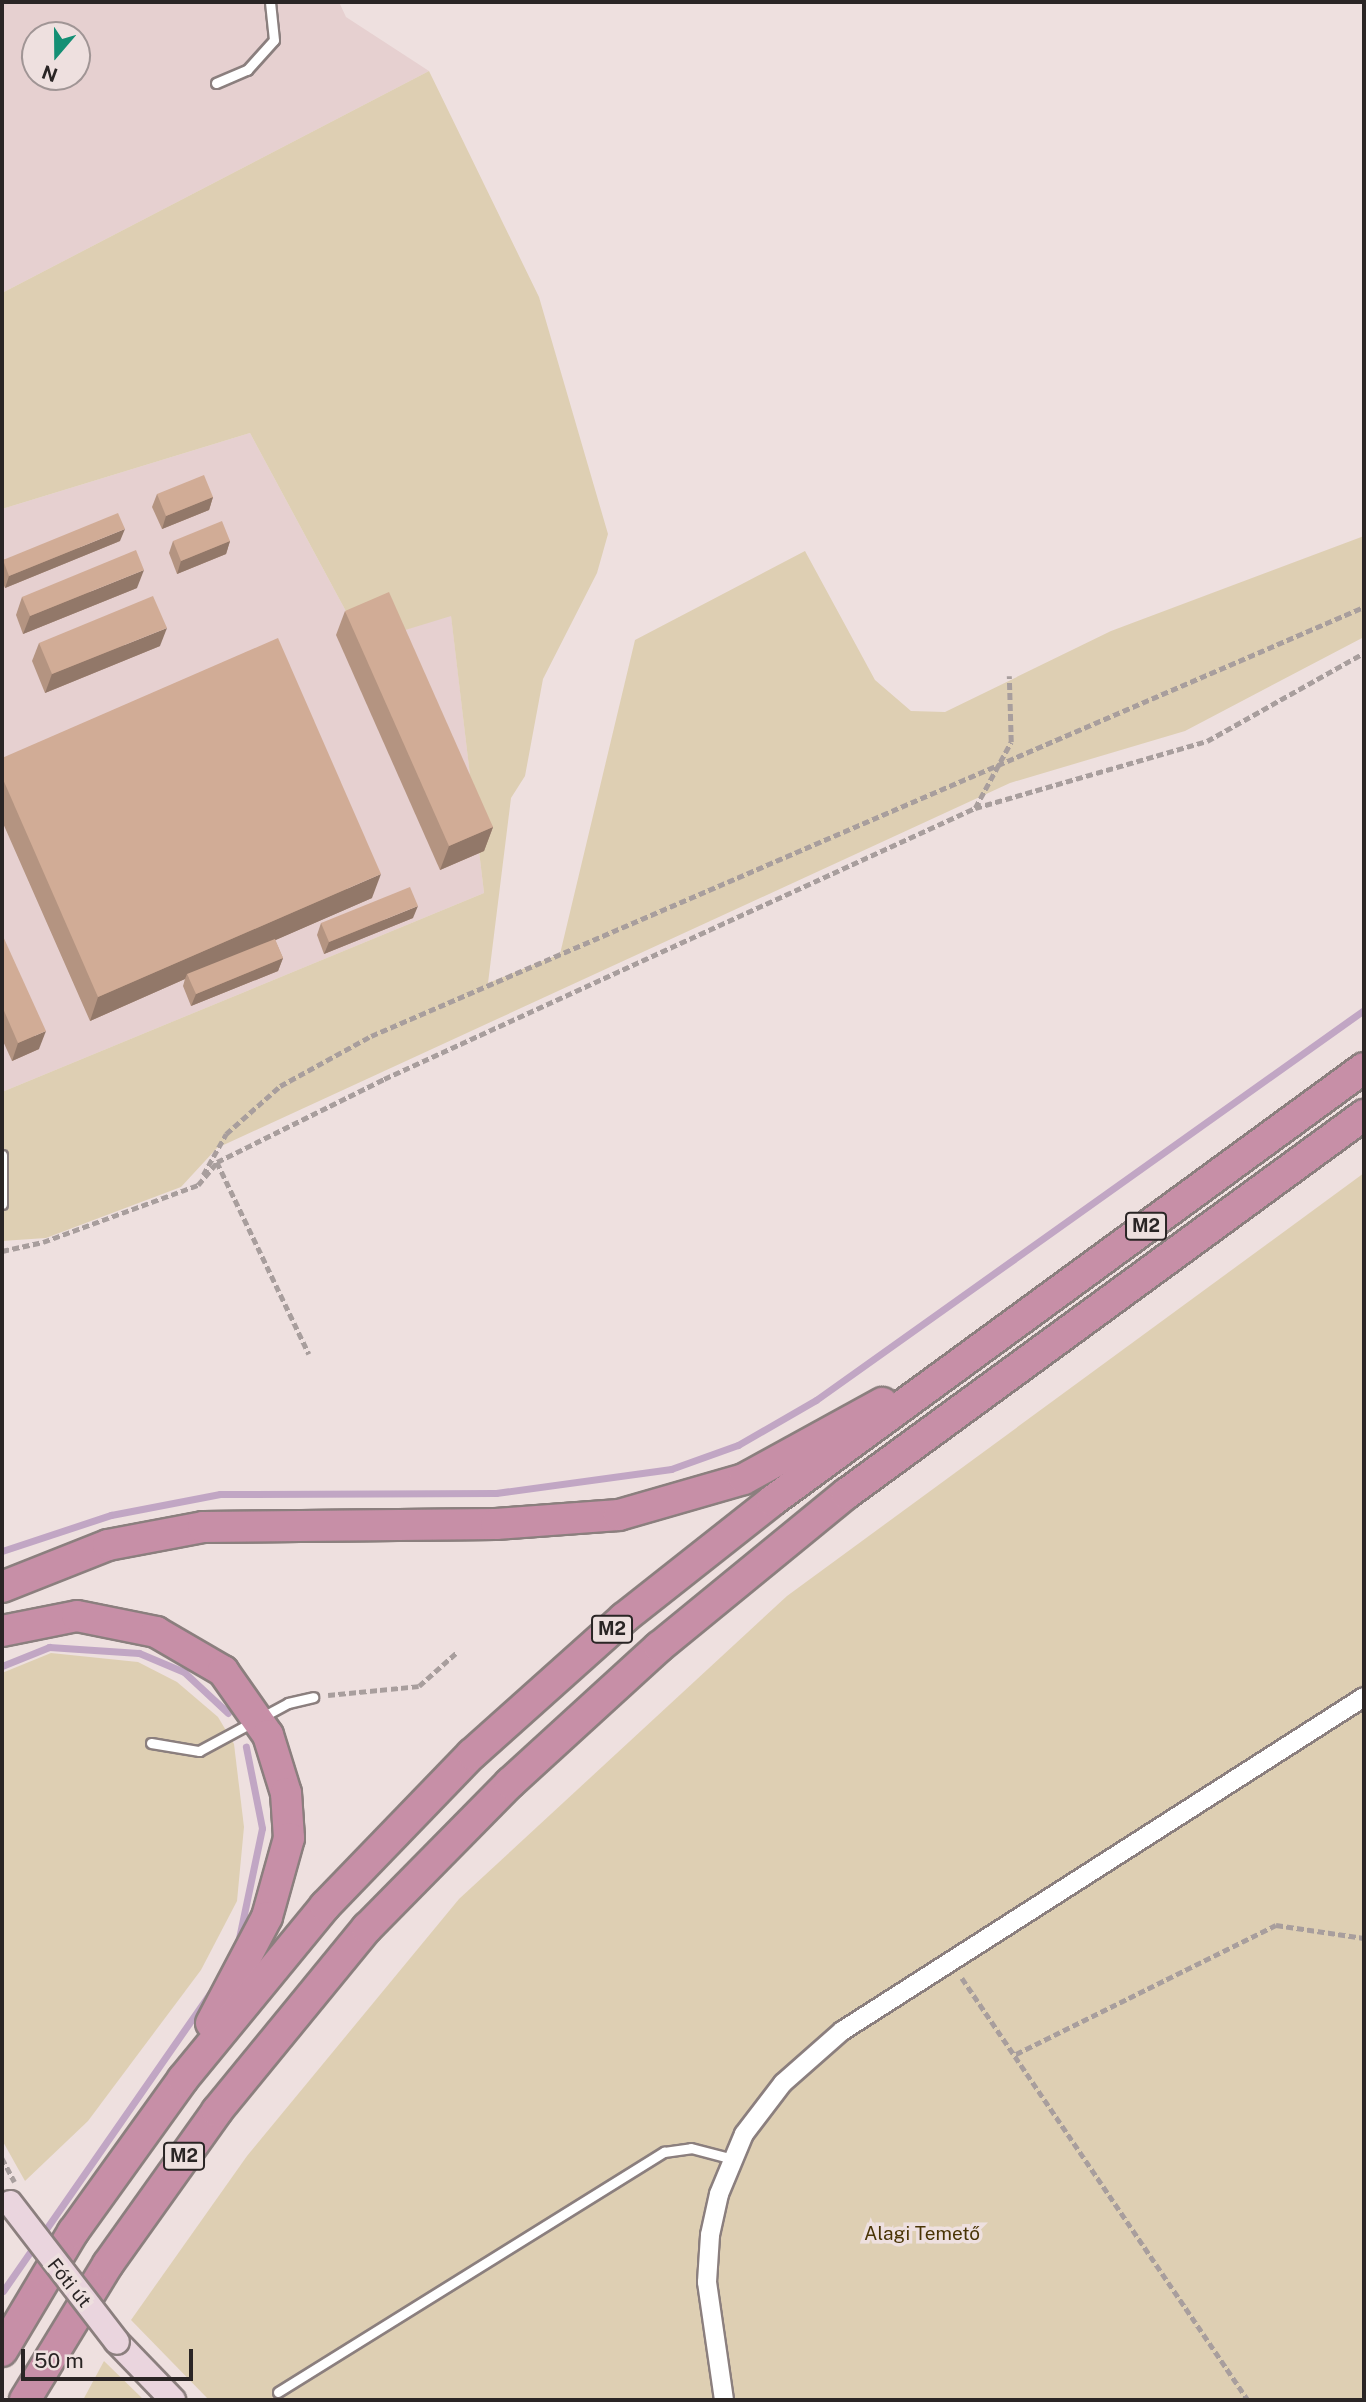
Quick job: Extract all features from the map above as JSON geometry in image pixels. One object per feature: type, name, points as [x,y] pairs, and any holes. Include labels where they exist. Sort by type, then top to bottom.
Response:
[{"type":"highway","name":"M2","points":[[2,2351],[73,2232],[183,2079],[326,1906],[472,1754],[624,1618],[928,1384],[1364,1068]]},
{"type":"highway","name":"M2","points":[[25,2400],[108,2264],[217,2111],[367,1928],[510,1783],[659,1647],[846,1494],[1364,1115]]},
{"type":"highway","points":[[2,1587],[108,1545],[203,1527],[517,1524],[619,1515],[744,1479],[859,1412],[928,1384]]},
{"type":"highway","points":[[2,1631],[77,1616],[127,1621],[170,1637],[223,1671],[259,1719],[286,1793],[289,1839],[281,1878],[251,1952],[183,2079]]},
{"type":"main road","name":"Fóti út","points":[[10,2194],[117,2342],[173,2400]]},
{"type":"street","points":[[724,2400],[707,2282],[715,2214],[733,2159],[762,2109],[807,2059],[950,1961],[1364,1697]]},
{"type":"lane","points":[[215,83],[247,70],[274,40],[270,2]]},
{"type":"lane","points":[[2,1154],[2,1204]]},
{"type":"lane","points":[[151,1743],[199,1751],[259,1719],[313,1697]]},
{"type":"lane","points":[[278,2392],[664,2151],[691,2148],[733,2159]]},
{"type":"path","points":[[198,1185],[226,1134],[280,1086],[371,1036],[1002,761],[1364,607]]},
{"type":"path","points":[[2,1251],[43,1242],[198,1185],[217,1162],[384,1079],[975,808],[1207,741],[1364,653]]},
{"type":"path","points":[[975,808],[1011,742],[1009,676]]},
{"type":"path","points":[[217,1162],[309,1354]]},
{"type":"path","points":[[313,1697],[419,1686],[456,1653]]},
{"type":"path","points":[[1016,2054],[1276,1925],[1364,1938]]},
{"type":"path","points":[[950,1961],[1016,2054],[1248,2400]]},
{"type":"path","points":[[2,2158],[10,2194]]},
{"type":"shaded area","points":[[2,2],[339,2],[346,17],[429,71],[2,293]]},
{"type":"shaded area","points":[[250,433],[363,643],[451,615],[484,893],[2,1092],[2,509]]},
{"type":"green space","points":[[429,71],[539,297],[608,534],[597,573],[543,679],[525,776],[511,798],[488,983],[560,954],[635,640],[805,551],[875,680],[911,711],[945,712],[1111,631],[1364,536],[1364,637],[1185,731],[1010,783],[217,1148],[181,1187],[46,1238],[2,1241],[2,1092],[484,893],[451,616],[363,643],[250,433],[2,509],[2,293]]},
{"type":"green space","name":"Alagi Temető","points":[[1364,1173],[1364,2400],[209,2400],[131,2320],[247,2156],[459,1899],[787,1596]]},
{"type":"green space","points":[[51,1653],[138,1662],[177,1682],[218,1717],[234,1744],[244,1827],[237,1901],[201,1970],[88,2121],[25,2181],[2,2140],[2,1673]]},
{"type":"green space","points":[[104,2361],[144,2400],[83,2400]]},
{"type":"building","points":[[204,475],[213,497],[166,516],[157,494]]},
{"type":"building","points":[[118,513],[125,529],[9,576],[3,560]]},
{"type":"building","points":[[222,521],[230,541],[181,561],[173,541]]},
{"type":"building","points":[[136,550],[144,570],[30,616],[22,597]]},
{"type":"building","points":[[389,592],[493,827],[449,846],[345,611]]},
{"type":"building","points":[[153,596],[167,628],[52,674],[39,643]]},
{"type":"building","points":[[278,638],[381,874],[98,997],[2,777],[2,758]]},
{"type":"building","points":[[410,887],[418,906],[329,942],[321,923]]},
{"type":"building","points":[[2,934],[46,1031],[18,1043],[2,1006]]},
{"type":"building","points":[[275,939],[283,958],[196,994],[187,974]]},
{"type":"waterway","points":[[2,1551],[111,1515],[220,1494],[496,1493],[671,1469],[738,1445],[816,1400],[1364,1010]]},
{"type":"waterway","points":[[2,1666],[49,1647],[139,1653],[184,1672],[228,1713]]},
{"type":"waterway","points":[[238,1943],[262,1828],[246,1747]]},
{"type":"waterway","points":[[3,2291],[214,1987]]}]
